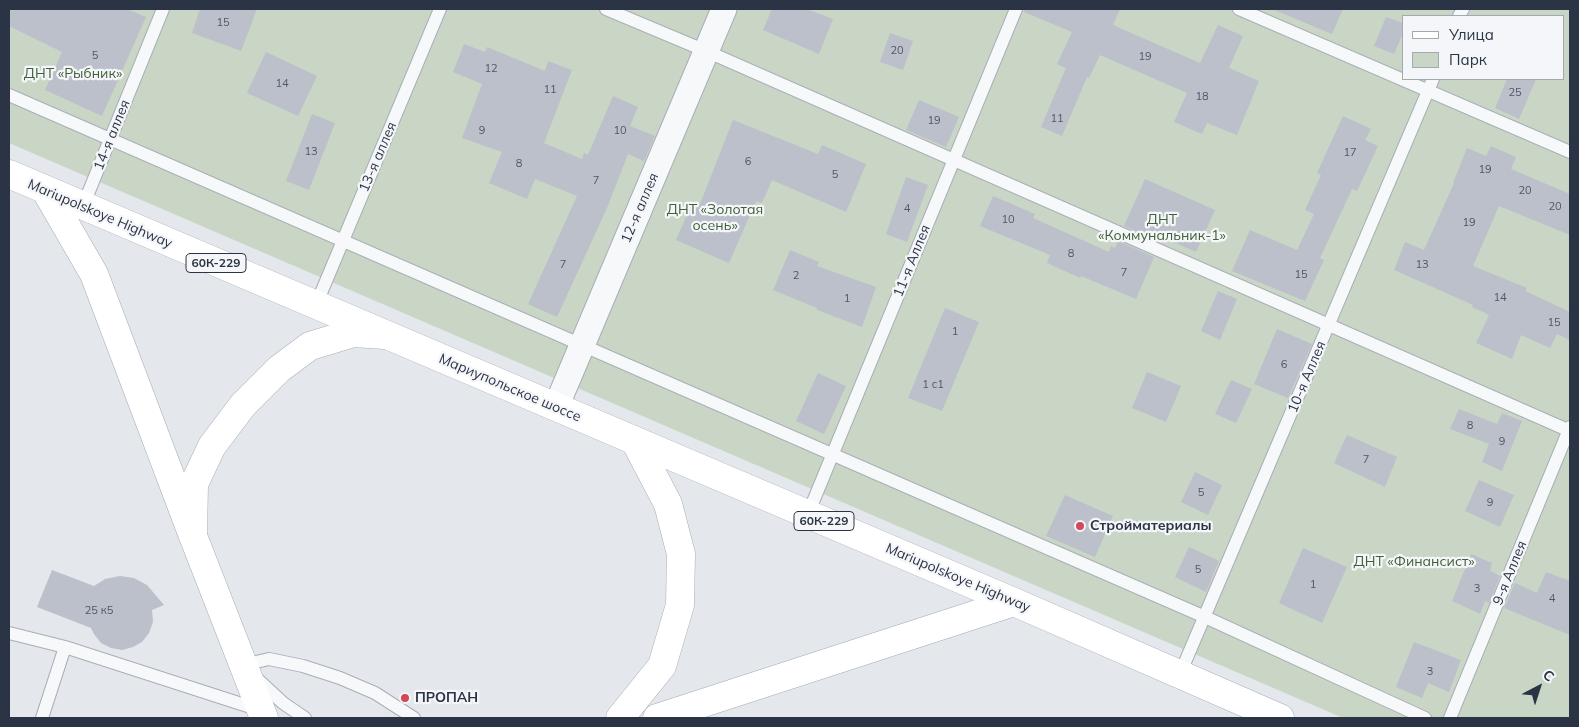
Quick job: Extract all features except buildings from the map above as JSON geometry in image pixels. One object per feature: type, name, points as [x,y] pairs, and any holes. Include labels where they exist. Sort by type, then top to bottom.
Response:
[{"type":"main road","name":"Mariupolskoye Highway","points":[[9,174],[385,335]]},
{"type":"main road","points":[[46,191],[94,274],[242,665],[263,714]]},
{"type":"main road","points":[[193,536],[194,484],[212,446],[243,404],[279,369],[310,346],[352,333],[385,335]]},
{"type":"main road","name":"Мариупольское шоссе","points":[[385,335],[635,441]]},
{"type":"main road","name":"Mariupolskoye Highway","points":[[635,441],[1014,602],[1280,718]]},
{"type":"main road","points":[[620,718],[662,666],[680,606],[681,554],[668,504],[635,441]]},
{"type":"main road","points":[[657,718],[1014,602]]},
{"type":"street","name":"12-я аллея","points":[[556,407],[724,9]]},
{"type":"lane","name":"14-я аллея","points":[[82,206],[164,9]]},
{"type":"lane","name":"13-я аллея","points":[[316,306],[440,9]]},
{"type":"lane","points":[[606,9],[706,51],[1570,430]]},
{"type":"lane","name":"11-я Аллея","points":[[808,514],[1016,9]]},
{"type":"lane","points":[[1240,9],[1402,74]]},
{"type":"lane","points":[[1418,80],[1570,152]]},
{"type":"lane","name":"10-я Аллея","points":[[1180,674],[1430,85]]},
{"type":"lane","points":[[9,95],[1205,616],[1425,718]]},
{"type":"lane","name":"9-я Аллея","points":[[1450,718],[1570,430]]},
{"type":"lane","points":[[9,633],[65,647],[263,714]]},
{"type":"lane","points":[[42,718],[65,647]]},
{"type":"lane","points":[[242,665],[269,660],[303,666],[375,692],[414,718]]},
{"type":"lane","points":[[242,665],[283,703],[305,718]]},
{"type":"green space","points":[[9,9],[1570,9],[1570,718],[1343,718],[9,143]]},
{"type":"place","name":"Стройматериалы","points":[[1080,526]]},
{"type":"place","name":"ПРОПАН","points":[[405,698]]},
{"type":"park label","name":"ДНТ «Рыбник»","points":[[73,74]]},
{"type":"park label","name":"ДНТ «Золотая осень»","points":[[715,218]]},
{"type":"park label","name":"ДНТ «Коммунальник-1»","points":[[1162,228]]},
{"type":"park label","name":"ДНТ «Финансист»","points":[[1414,562]]}]
